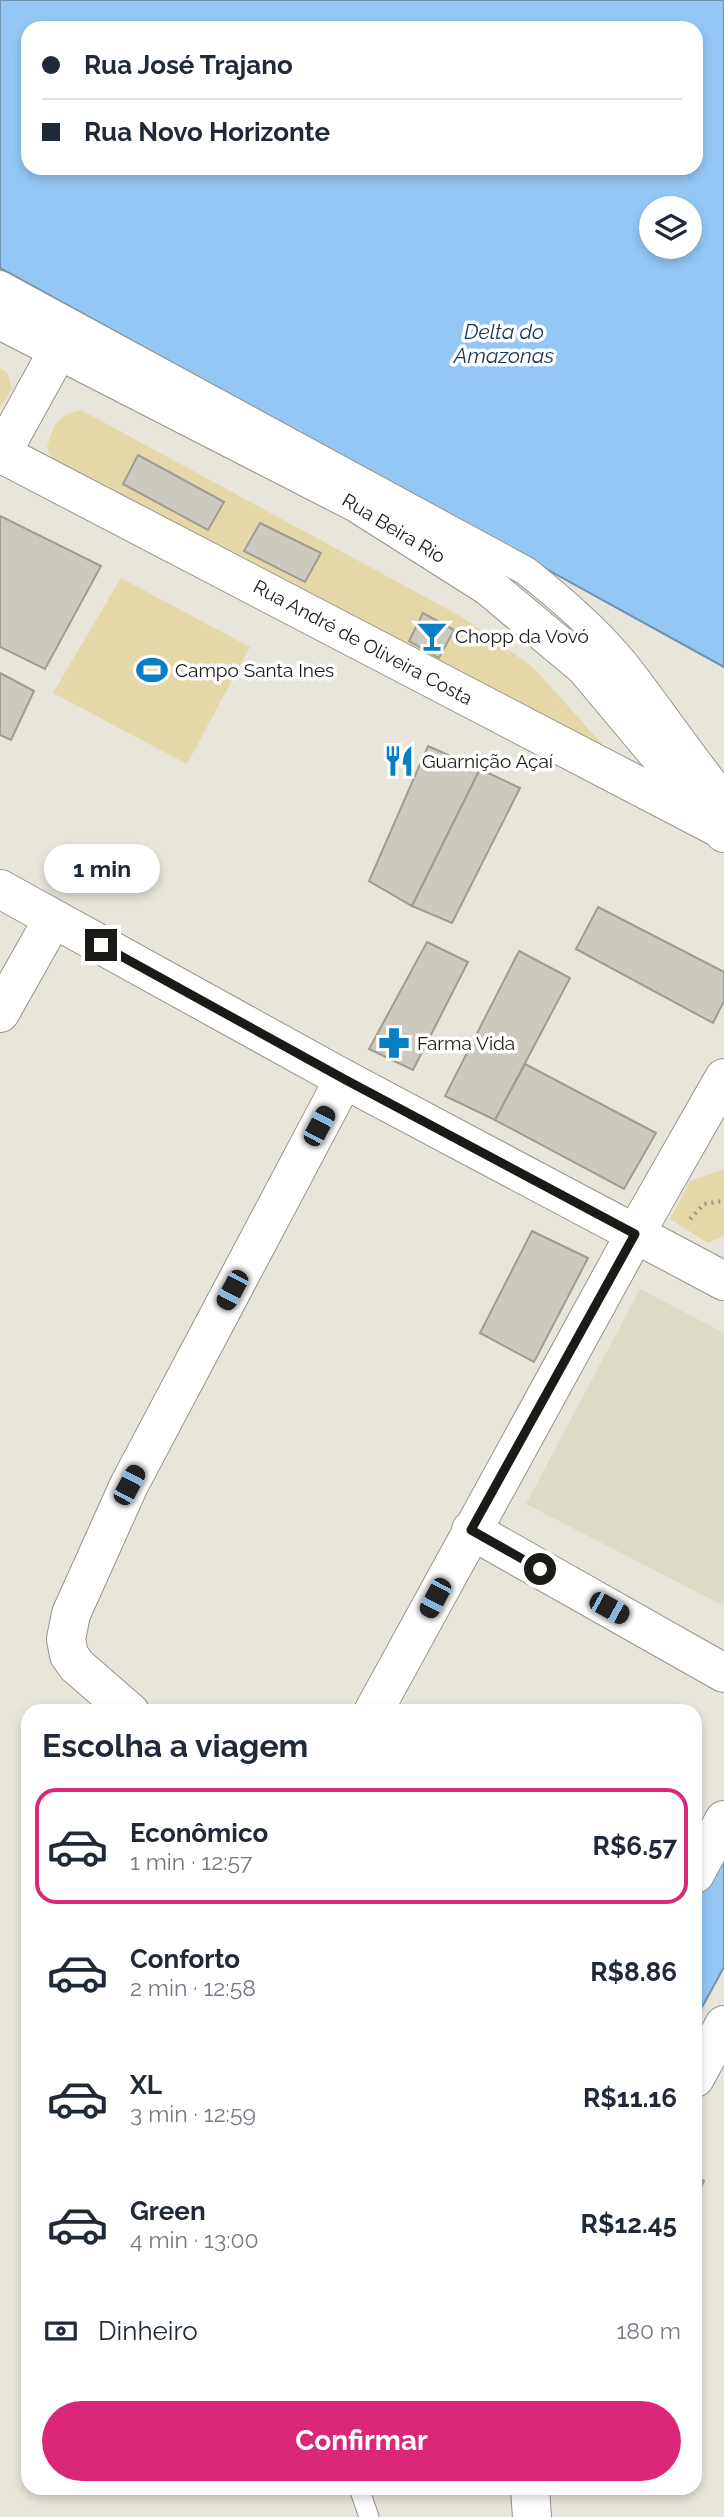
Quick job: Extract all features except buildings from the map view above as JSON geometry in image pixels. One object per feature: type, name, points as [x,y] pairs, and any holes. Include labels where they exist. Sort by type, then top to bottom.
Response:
[{"type":"street","points":[[0,285],[526,571],[577,612],[623,662],[694,760],[722,819]]},
{"type":"street","name":"Rua Beira Rio","points":[[0,320],[356,503],[488,586],[585,667],[722,819]]},
{"type":"street","points":[[0,454],[58,351]]},
{"type":"street","name":"Rua André de Oliveira Costa","points":[[0,454],[722,819]]},
{"type":"street","points":[[0,889],[344,1079],[724,1281]]},
{"type":"street","points":[[0,1013],[53,919]]},
{"type":"street","points":[[122,1704],[77,1666],[66,1646],[75,1602],[129,1485],[344,1079]]},
{"type":"street","points":[[377,1704],[635,1234],[724,1079]]},
{"type":"street","points":[[471,1530],[724,1673]]},
{"type":"street","points":[[702,1861],[724,1820]]},
{"type":"street","points":[[530,2495],[532,2517]]},
{"type":"lane","points":[[361,2495],[369,2517]]},
{"type":"path","points":[[689,1220],[704,1204],[724,1201]]},
{"type":"shaded area","points":[[0,368],[7,372],[12,389],[0,408]]},
{"type":"shaded area","points":[[81,410],[462,617],[533,667],[628,773],[52,460],[47,447],[54,427],[61,418]]},
{"type":"shaded area","name":"Campo Santa Ines","points":[[121,578],[250,647],[187,764],[53,693]]},
{"type":"shaded area","points":[[724,1169],[724,1236],[708,1243],[670,1219],[690,1181]]},
{"type":"shaded area","points":[[640,1289],[724,1333],[724,1606],[526,1504]]},
{"type":"water","name":"Delta do Amazonas","points":[[0,0],[724,0],[724,667],[0,268]]},
{"type":"water","points":[[724,1847],[724,1967],[702,2007],[702,1887]]},
{"type":"place","name":"Chopp da Vovó","points":[[432,636]]},
{"type":"place","name":"Campo Santa Ines","points":[[152,670]]},
{"type":"place","name":"Guarnição Açaí","points":[[399,761]]},
{"type":"place","name":"Farma Vida","points":[[394,1043]]},
{"type":"route","points":[[101,945],[344,1079],[635,1234],[471,1530],[540,1569]]}]
